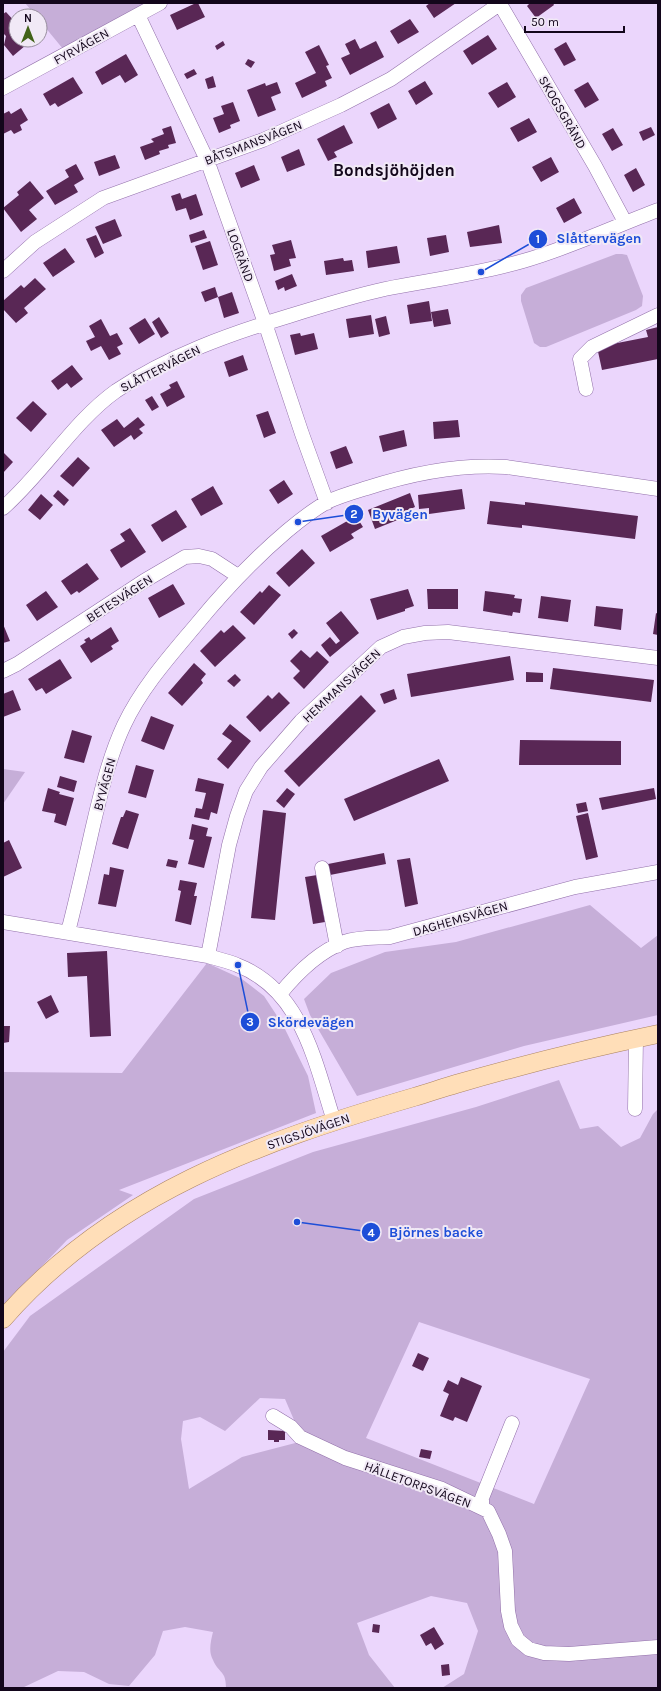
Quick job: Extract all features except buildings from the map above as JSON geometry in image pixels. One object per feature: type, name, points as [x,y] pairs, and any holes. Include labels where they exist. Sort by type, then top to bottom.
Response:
[{"type":"main road","name":"STIGSJÖVÄGEN","points":[[3,1319],[44,1276],[73,1251],[144,1202],[210,1169],[260,1148],[334,1121],[456,1084],[636,1038],[658,1034]]},
{"type":"street","name":"FYRVÄGEN","points":[[3,88],[160,3]]},
{"type":"street","name":"BÅTSMANSVÄGEN","points":[[3,272],[36,242],[103,198],[263,140],[341,105],[392,79],[500,3]]},
{"type":"street","name":"SKOGSGRÄND","points":[[500,3],[625,222]]},
{"type":"street","name":"LOGRÄND","points":[[138,15],[207,160],[327,503]]},
{"type":"street","name":"SLÅTTERVÄGEN","points":[[3,508],[37,474],[90,412],[117,391],[148,372],[183,354],[265,323],[335,301],[384,290],[481,272],[524,261],[589,238],[625,222],[658,210]]},
{"type":"street","points":[[586,389],[580,359],[592,347],[658,315]]},
{"type":"street","name":"BYVÄGEN","points":[[68,932],[102,789],[112,753],[124,724],[140,696],[159,669],[238,576],[269,546],[292,527],[327,503],[394,480],[423,472],[457,467],[506,467],[658,489]]},
{"type":"street","name":"BETESVÄGEN","points":[[3,671],[17,664],[144,581],[185,557],[199,556],[212,559],[238,576]]},
{"type":"street","name":"HEMMANSVÄGEN","points":[[208,956],[229,845],[246,791],[262,767],[301,721],[381,647],[403,637],[425,633],[448,632],[658,658]]},
{"type":"street","points":[[322,868],[337,946]]},
{"type":"street","name":"DAGHEMSVÄGEN","points":[[280,994],[297,973],[330,949],[345,942],[365,938],[390,937],[496,907],[576,887],[658,872]]},
{"type":"street","points":[[3,922],[208,956],[238,965],[259,977],[280,994],[294,1012],[306,1035],[334,1121]]},
{"type":"street","points":[[635,1109],[636,1038]]},
{"type":"street","name":"HÄLLETORPSVÄGEN","points":[[273,1416],[291,1427],[300,1437],[345,1458],[442,1490],[488,1510],[505,1552],[508,1612],[511,1626],[518,1640],[529,1649],[544,1653],[569,1654],[658,1647]]},
{"type":"street","points":[[482,1507],[482,1498],[512,1423]]},
{"type":"shaded area","points":[[25,3],[145,3],[148,13],[68,55],[48,31],[48,8],[29,8]]},
{"type":"shaded area","points":[[616,254],[627,255],[643,296],[642,306],[636,310],[546,347],[540,347],[534,343],[521,301],[521,295],[526,288]]},
{"type":"shaded area","points":[[3,769],[25,772],[3,804]]},
{"type":"shaded area","points":[[590,905],[641,948],[658,935],[658,1015],[524,1046],[357,1096],[310,1015],[304,999],[331,973],[385,952],[456,942]]},
{"type":"shaded area","points":[[207,963],[242,979],[264,996],[283,1025],[308,1076],[316,1113],[119,1190],[133,1195],[67,1240],[3,1307],[3,1072],[122,1073]]},
{"type":"shaded area","points":[[559,1080],[580,1129],[598,1126],[621,1147],[640,1138],[653,1114],[658,1109],[658,1688],[442,1688],[464,1674],[478,1631],[467,1603],[431,1596],[357,1623],[369,1655],[395,1688],[226,1688],[225,1678],[211,1657],[210,1646],[213,1632],[185,1627],[163,1631],[155,1655],[129,1686],[109,1684],[84,1672],[58,1671],[22,1688],[3,1688],[3,1352],[30,1316],[194,1199],[313,1152],[476,1107]],"holes":[[[419,1322],[590,1379],[534,1504],[366,1438]],[[260,1398],[285,1399],[303,1441],[242,1457],[189,1489],[181,1439],[183,1421],[200,1417],[225,1431]]]},
{"type":"place","name":"Slåttervägen","points":[[481,272]]},
{"type":"place","name":"Byvägen","points":[[298,522]]},
{"type":"place","name":"Skördevägen","points":[[238,965]]},
{"type":"place","name":"Björnes backe","points":[[297,1222]]},
{"type":"district","name":"Bondsjöhöjden","points":[[394,170]]}]
